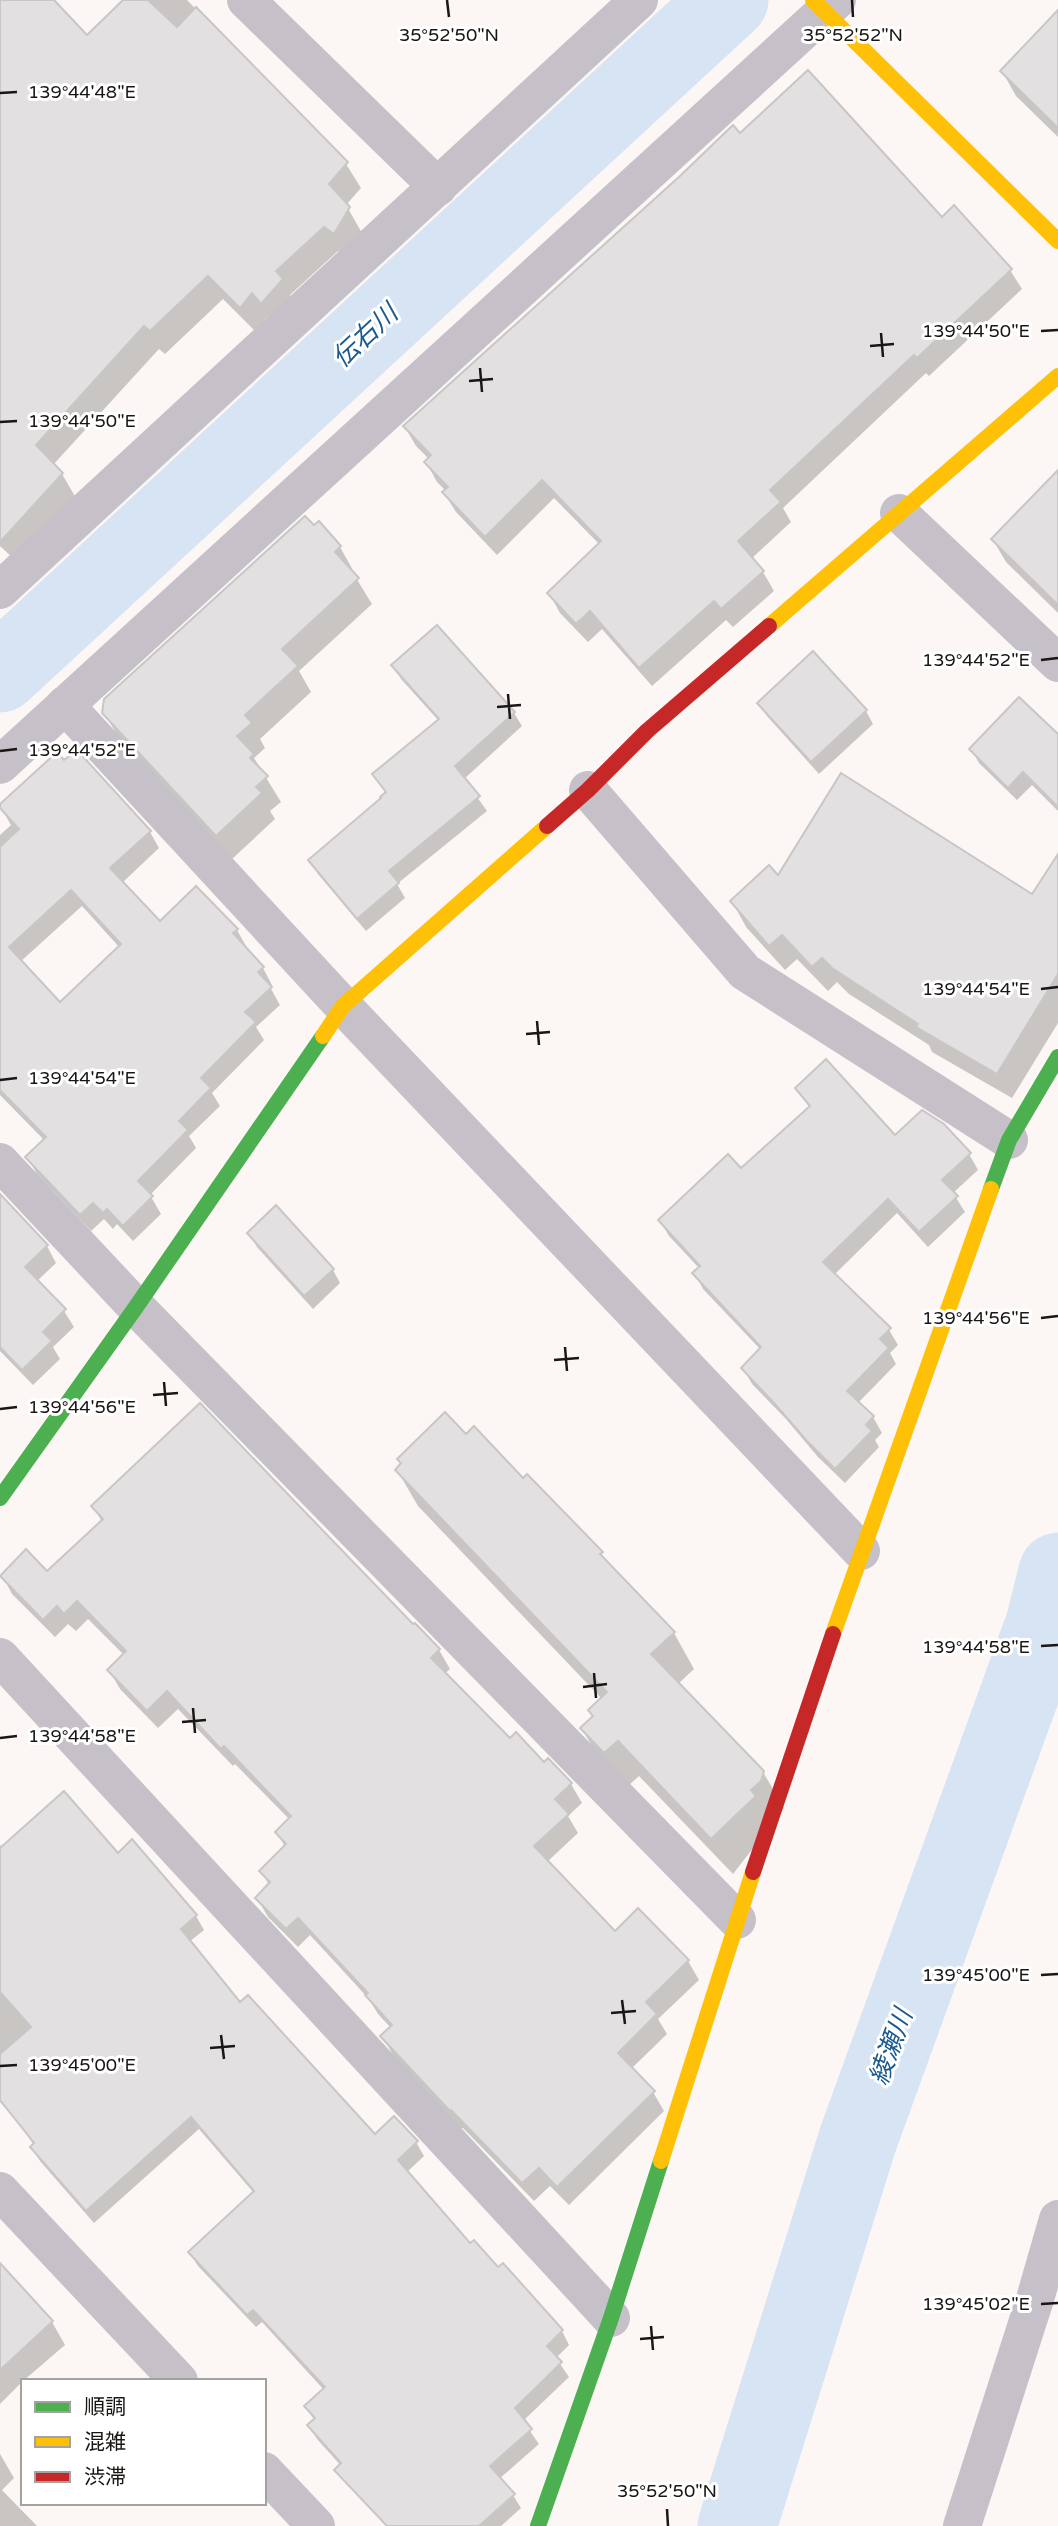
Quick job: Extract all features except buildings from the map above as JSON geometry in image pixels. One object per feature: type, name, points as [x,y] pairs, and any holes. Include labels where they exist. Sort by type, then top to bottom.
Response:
[{"type":"street","points":[[246,0],[438,187]]},
{"type":"street","points":[[0,590],[639,0]]},
{"type":"street","points":[[0,765],[825,4],[1058,242]]},
{"type":"street","points":[[0,1499],[343,1006],[587,790],[647,731],[1058,376]]},
{"type":"street","points":[[899,513],[1058,663]]},
{"type":"street","points":[[65,705],[343,1006],[861,1551]]},
{"type":"street","points":[[587,790],[745,972],[1009,1140]]},
{"type":"street","points":[[538,2526],[611,2318],[737,1920],[861,1551],[1009,1140],[1058,1057]]},
{"type":"street","points":[[0,1162],[136,1307],[737,1920]]},
{"type":"street","points":[[0,1657],[611,2318]]},
{"type":"street","points":[[0,2191],[177,2379]]},
{"type":"street","points":[[962,2526],[1058,2219]]},
{"type":"street","points":[[266,2473],[316,2526]]},
{"type":"waterway","name":"伝右川","points":[[0,673],[729,0]]},
{"type":"waterway","name":"綾瀬川","points":[[737,2526],[858,2139],[1045,1624],[1058,1572]]},
{"type":"traffic: fast","points":[[0,1498],[323,1036]]},
{"type":"traffic: fast","points":[[991,1189],[1009,1140],[1058,1057]]},
{"type":"traffic: fast","points":[[538,2526],[611,2318],[661,2161]]},
{"type":"traffic: slow","points":[[813,0],[1058,241]]},
{"type":"traffic: slow","points":[[769,626],[1058,376]]},
{"type":"traffic: slow","points":[[323,1036],[343,1006],[547,826]]},
{"type":"traffic: slow","points":[[833,1634],[991,1189]]},
{"type":"traffic: slow","points":[[661,2161],[753,1872]]},
{"type":"traffic: jam","points":[[547,826],[588,790],[647,731],[769,626]]},
{"type":"traffic: jam","points":[[753,1872],[833,1634]]}]
